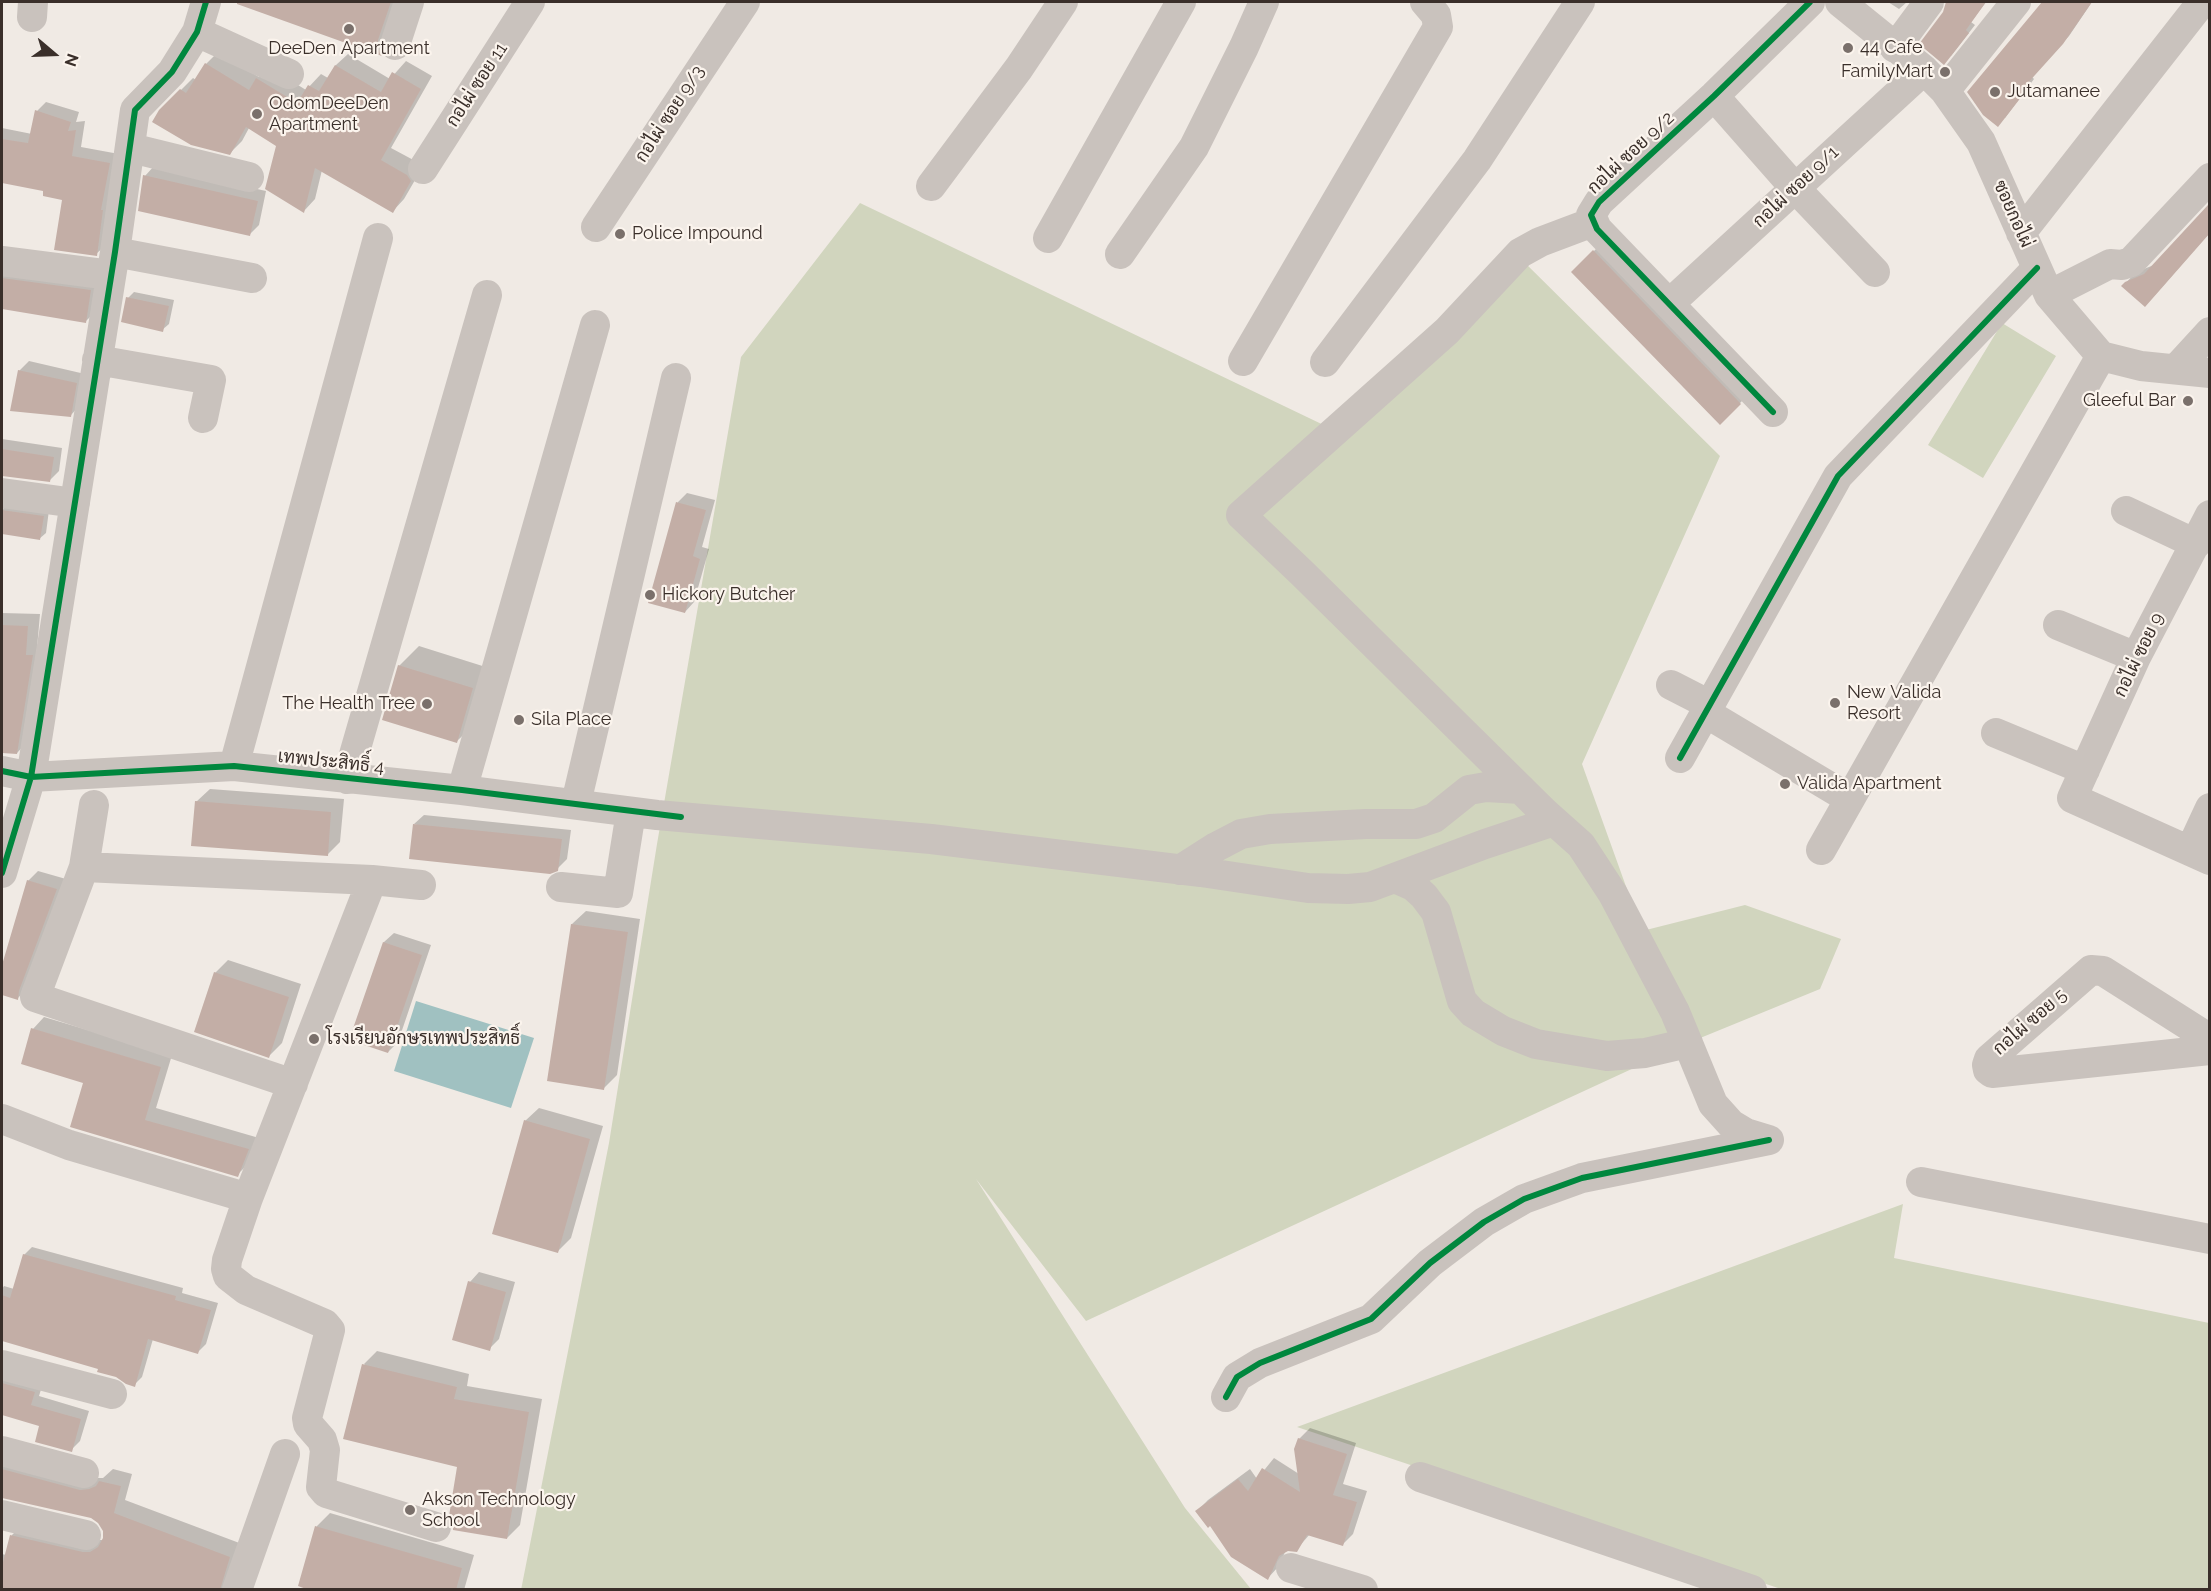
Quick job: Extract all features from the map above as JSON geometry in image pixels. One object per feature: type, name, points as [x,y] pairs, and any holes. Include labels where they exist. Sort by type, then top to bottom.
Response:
[{"type":"street","points":[[2,873],[31,777],[113,264],[135,110],[172,72],[197,32],[206,2]]},
{"type":"street","points":[[395,45],[410,2]]},
{"type":"street","name":"กอไผ่ ซอย 11","points":[[423,169],[530,2]]},
{"type":"street","name":"กอไผ่ ซอย 9/3","points":[[596,227],[745,2]]},
{"type":"street","points":[[931,186],[1019,68],[1063,2]]},
{"type":"street","points":[[1048,238],[1181,2]]},
{"type":"street","points":[[1120,254],[1194,147],[1264,2]]},
{"type":"street","points":[[1243,361],[1438,27],[1437,15],[1425,2]]},
{"type":"street","points":[[1325,362],[1476,159],[1580,2]]},
{"type":"street","name":"กอไผ่ ซอย 9/2","points":[[1773,412],[1597,229],[1591,215],[1599,202],[1714,96],[1810,2]]},
{"type":"street","name":"ซอยกอไผ่","points":[[1840,2],[1924,70],[1945,91],[1981,142],[2049,295],[2101,356]]},
{"type":"street","points":[[1895,48],[1929,2]]},
{"type":"street","points":[[1945,91],[2016,2]]},
{"type":"street","points":[[2021,233],[2202,2]]},
{"type":"street","points":[[197,32],[290,75]]},
{"type":"street","name":"กอไผ่ ซอย 9/1","points":[[1669,304],[1924,70]]},
{"type":"street","points":[[1714,96],[1795,188],[1875,272]]},
{"type":"street","points":[[131,148],[249,177]]},
{"type":"street","points":[[2049,295],[2110,264],[2122,265],[2131,262],[2210,178]]},
{"type":"street","points":[[1226,1397],[1237,1377],[1260,1363],[1371,1319],[1430,1263],[1484,1222],[1524,1199],[1582,1178],[1769,1140],[1731,1124],[1713,1104],[1675,1012],[1613,894],[1581,845],[1241,515],[1447,331],[1520,253],[1540,242],[1593,222]]},
{"type":"street","points":[[234,766],[378,238]]},
{"type":"street","points":[[2,261],[113,264],[252,278]]},
{"type":"street","points":[[1680,758],[1838,476],[2037,268]]},
{"type":"street","points":[[347,779],[487,295]]},
{"type":"street","points":[[462,790],[595,325]]},
{"type":"street","points":[[2176,369],[2210,332]]},
{"type":"street","points":[[1821,850],[2101,356],[2141,366],[2210,373]]},
{"type":"street","points":[[97,360],[211,380],[203,418]]},
{"type":"street","points":[[576,803],[676,378]]},
{"type":"street","points":[[2,493],[75,503]]},
{"type":"street","points":[[2126,511],[2196,544]]},
{"type":"street","name":"กอไผ่ ซอย 9","points":[[2200,856],[2072,798],[2136,657],[2210,515]]},
{"type":"street","points":[[2058,625],[2136,657]]},
{"type":"street","points":[[1671,685],[1850,800]]},
{"type":"street","points":[[1996,733],[2085,770]]},
{"type":"street","name":"เทพประสิทธิ์ 4","points":[[2,771],[31,777],[234,766],[576,803],[656,815],[931,839],[1308,888],[1370,887],[1554,821]]},
{"type":"street","points":[[1180,870],[1241,834],[1270,829],[1416,824],[1434,818],[1469,790],[1486,787],[1521,789]]},
{"type":"street","points":[[94,805],[84,867],[35,997],[293,1084]]},
{"type":"street","points":[[2200,856],[2210,808]]},
{"type":"street","points":[[561,887],[618,893],[656,815]]},
{"type":"street","points":[[1434,818],[1441,860]]},
{"type":"street","points":[[84,867],[372,880],[421,885]]},
{"type":"street","points":[[1395,878],[1413,886],[1436,912],[1462,1001],[1473,1013],[1503,1031],[1536,1044],[1607,1056],[1645,1053],[1688,1043]]},
{"type":"street","points":[[372,880],[248,1198],[226,1269],[228,1276],[246,1290],[325,1324],[330,1330],[307,1418],[308,1424],[322,1440],[325,1450],[321,1487],[326,1492],[436,1527]]},
{"type":"street","name":"กอไผ่ ซอย 5","points":[[2210,1039],[2097,969],[2091,970],[1989,1059],[1987,1065],[1988,1070],[1992,1073],[2210,1050]]},
{"type":"street","points":[[2,1119],[69,1145],[248,1198]]},
{"type":"street","points":[[1921,1182],[2210,1239]]},
{"type":"street","points":[[2,1365],[112,1394]]},
{"type":"street","points":[[2,1451],[84,1473]]},
{"type":"street","points":[[237,1590],[285,1454]]},
{"type":"street","points":[[1420,1477],[1752,1590]]},
{"type":"street","points":[[2,1515],[86,1535]]},
{"type":"street","points":[[1291,1568],[1363,1590]]},
{"type":"green space","points":[[860,203],[1332,429],[1519,257],[1720,456],[1582,764],[1642,931],[1745,905],[1841,939],[1820,989],[1688,1043],[1086,1321],[976,1179],[1185,1508],[1251,1589],[521,1590],[609,1143],[657,844],[741,357]]},
{"type":"green space","points":[[2002,323],[2056,356],[1983,478],[1928,445]]},
{"type":"green space","points":[[1903,1204],[1894,1258],[2209,1323],[2209,1589],[1781,1589],[1297,1427]]},
{"type":"water","points":[[416,1001],[534,1038],[511,1108],[394,1071]]},
{"type":"building","name":"DeeDen Apartment","points":[[237,2],[391,2],[378,40],[378,48],[382,56],[237,4]]},
{"type":"building","points":[[1946,2],[1986,2],[1966,30],[1969,33],[1944,65],[1919,44],[1943,12]]},
{"type":"building","points":[[2042,2],[2092,2],[2063,44],[2026,85],[2029,87],[1998,127],[1983,115],[1967,92]]},
{"type":"building","points":[[205,63],[249,90],[256,78],[297,103],[308,85],[319,91],[335,65],[381,92],[392,72],[421,89],[381,160],[407,175],[411,181],[393,213],[315,168],[304,213],[265,189],[276,146],[246,127],[230,155],[191,145],[152,122],[159,110],[180,89],[186,93]]},
{"type":"building","points":[[35,110],[71,122],[68,131],[76,130],[72,156],[110,163],[101,210],[103,210],[97,256],[54,250],[62,200],[43,196],[43,191],[2,183],[2,139],[28,143]]},
{"type":"building","points":[[143,175],[258,201],[250,236],[138,211]]},
{"type":"building","points":[[2208,205],[2210,233],[2145,307],[2121,286],[2144,274]]},
{"type":"building","points":[[1593,250],[1741,404],[1720,425],[1571,272]]},
{"type":"building","points":[[2,278],[91,290],[86,323],[2,309]]},
{"type":"building","points":[[126,297],[169,306],[163,332],[121,322]]},
{"type":"building","points":[[18,370],[77,383],[71,417],[10,411]]},
{"type":"building","points":[[2,449],[54,457],[50,482],[2,476]]},
{"type":"building","points":[[676,502],[706,510],[693,556],[700,559],[685,613],[648,603]]},
{"type":"building","points":[[2,510],[44,516],[40,540],[2,534]]},
{"type":"building","points":[[2,625],[28,626],[26,655],[33,655],[17,754],[2,753]]},
{"type":"building","name":"The Health Tree","points":[[398,665],[473,688],[457,743],[382,720]]},
{"type":"building","points":[[195,801],[331,812],[328,856],[191,846]]},
{"type":"building","points":[[413,824],[562,839],[558,871],[550,874],[409,859]]},
{"type":"building","points":[[27,880],[57,889],[19,991],[18,1000],[2,995],[2,965]]},
{"type":"building","points":[[571,924],[628,932],[604,1090],[547,1081]]},
{"type":"building","points":[[383,942],[422,955],[388,1053],[349,1040]]},
{"type":"building","points":[[214,972],[289,997],[269,1058],[194,1032]]},
{"type":"building","points":[[31,1028],[161,1067],[145,1120],[249,1149],[238,1177],[70,1127],[83,1083],[21,1064]]},
{"type":"building","points":[[524,1120],[590,1139],[558,1253],[492,1234]]},
{"type":"building","points":[[23,1254],[176,1296],[175,1300],[211,1310],[198,1354],[148,1339],[135,1387],[116,1377],[97,1372],[98,1369],[2,1341],[2,1295],[10,1298]]},
{"type":"building","points":[[468,1281],[506,1292],[490,1351],[452,1340]]},
{"type":"building","points":[[362,1364],[457,1387],[454,1399],[529,1412],[507,1539],[453,1530],[453,1523],[449,1516],[457,1467],[343,1439]]},
{"type":"building","points":[[2,1383],[35,1392],[31,1405],[81,1419],[72,1452],[35,1442],[39,1426],[2,1415]]},
{"type":"building","points":[[1298,1438],[1347,1454],[1333,1495],[1357,1502],[1343,1546],[1307,1535],[1297,1552],[1288,1551],[1279,1556],[1268,1580],[1231,1557],[1210,1526],[1208,1528],[1195,1511],[1238,1479],[1248,1491],[1262,1468],[1300,1492],[1294,1449]]},
{"type":"building","points":[[2,1469],[80,1490],[96,1486],[99,1481],[121,1486],[114,1513],[230,1557],[220,1590],[2,1590],[2,1562],[10,1535],[90,1552],[98,1547],[103,1538],[103,1531],[91,1518],[2,1498]]},
{"type":"building","points":[[315,1526],[462,1568],[456,1590],[309,1590],[298,1586]]},
{"type":"cycle path","points":[[2,873],[31,777],[115,252],[135,110],[172,72],[197,32],[206,2]]},
{"type":"cycle path","points":[[1773,412],[1597,229],[1591,215],[1599,202],[1714,96],[1810,2]]},
{"type":"cycle path","points":[[1680,758],[1838,476],[2037,268]]},
{"type":"cycle path","points":[[2,771],[31,777],[234,766],[462,790],[681,817]]},
{"type":"cycle path","points":[[1226,1397],[1237,1377],[1260,1363],[1371,1319],[1430,1263],[1484,1222],[1524,1199],[1582,1178],[1769,1140]]},
{"type":"place","name":"DeeDen Apartment","points":[[349,29]]},
{"type":"place","name":"44 Cafe","points":[[1848,48]]},
{"type":"place","name":"FamilyMart","points":[[1945,72]]},
{"type":"place","name":"Jutamanee","points":[[1995,92]]},
{"type":"place","name":"OdomDeeDen Apartment","points":[[257,114]]},
{"type":"place","name":"Police Impound","points":[[620,234]]},
{"type":"place","name":"Gleeful Bar","points":[[2188,401]]},
{"type":"place","name":"Hickory Butcher","points":[[650,595]]},
{"type":"place","name":"New Valida Resort","points":[[1835,703]]},
{"type":"place","name":"The Health Tree","points":[[427,704]]},
{"type":"place","name":"Sila Place","points":[[519,720]]},
{"type":"place","name":"Valida Apartment","points":[[1785,784]]},
{"type":"place","name":"โรงเรียนอักษรเทพประสิทธิ์","points":[[314,1039]]},
{"type":"place","name":"Akson Technology School","points":[[410,1510]]}]
